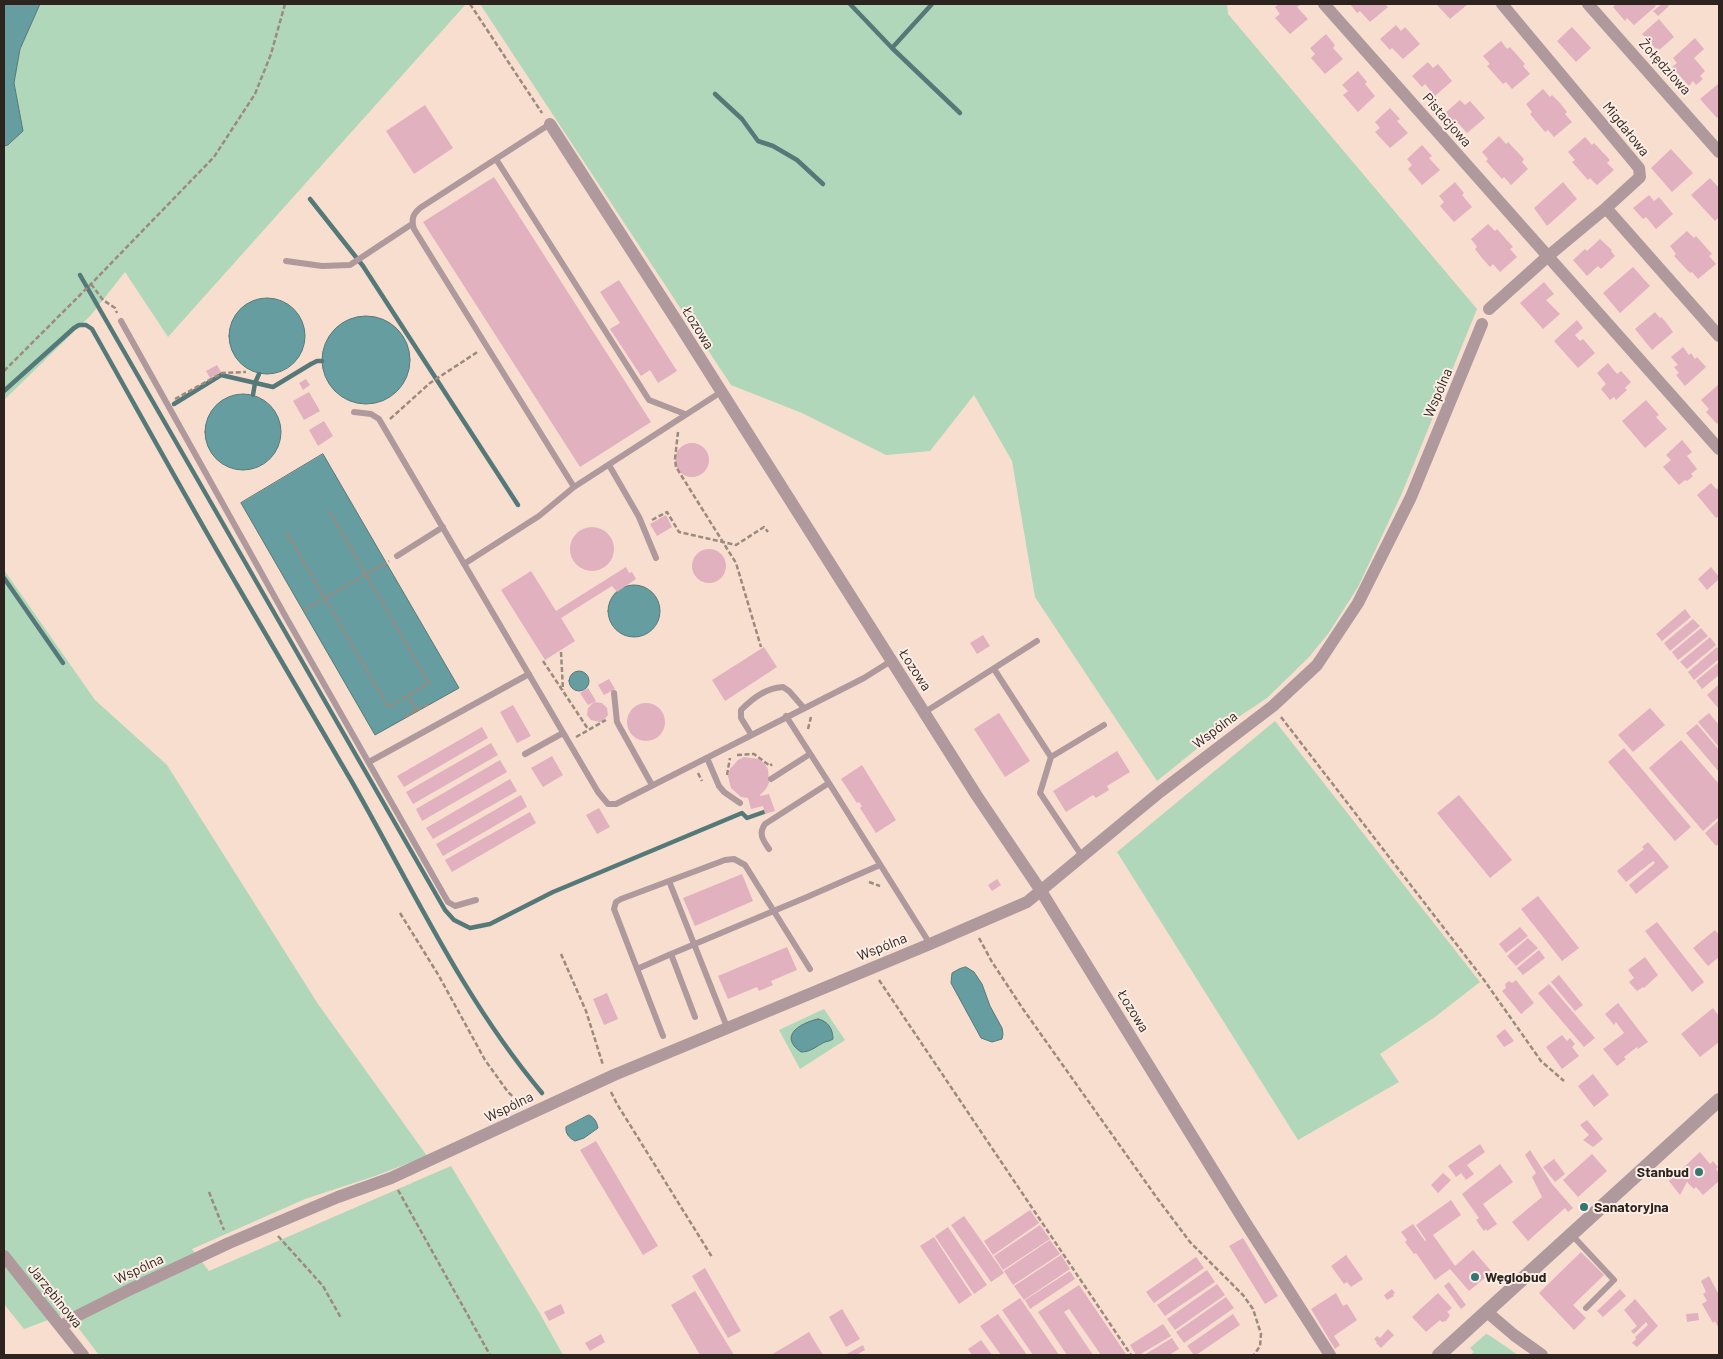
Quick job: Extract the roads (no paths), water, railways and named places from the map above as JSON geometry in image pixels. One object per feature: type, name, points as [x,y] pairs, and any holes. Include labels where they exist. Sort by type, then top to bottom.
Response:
[{"type":"street","name":"Pistacjowa","points":[[1324,4],[1719,449]]},
{"type":"street","name":"Migdałowa","points":[[1502,4],[1639,168],[1640,176],[1606,208]]},
{"type":"street","name":"Żołędziowa","points":[[1588,4],[1719,152]]},
{"type":"street","name":"Łozowa","points":[[550,124],[977,796],[1041,891],[1245,1222],[1330,1355]]},
{"type":"street","points":[[1489,309],[1606,208],[1719,336]]},
{"type":"street","name":"Wspólna","points":[[61,1327],[73,1318],[269,1225],[391,1178],[607,1078],[930,944],[1026,902],[1160,792],[1272,706],[1317,666],[1358,603],[1411,497],[1482,324]]},
{"type":"street","points":[[1439,1355],[1719,1100]]},
{"type":"street","name":"Jarzębinowa","points":[[4,1256],[83,1355]]},
{"type":"street","points":[[1487,1312],[1542,1355]]},
{"type":"lane","points":[[550,124],[420,208],[414,214],[412,224],[574,487]]},
{"type":"lane","points":[[496,159],[649,400],[682,416]]},
{"type":"lane","points":[[286,261],[322,266],[350,265],[412,224]]},
{"type":"lane","points":[[121,320],[448,902],[455,906],[476,900]]},
{"type":"lane","points":[[464,564],[539,516],[574,487],[720,392]]},
{"type":"lane","points":[[354,412],[372,414],[383,425],[568,742],[598,792],[608,804],[616,804],[803,707],[864,678],[892,661]]},
{"type":"lane","points":[[609,465],[639,517],[656,558]]},
{"type":"lane","points":[[397,556],[443,527]]},
{"type":"lane","points":[[924,712],[1037,641]]},
{"type":"lane","points":[[994,669],[1051,757]]},
{"type":"lane","points":[[369,762],[529,674]]},
{"type":"lane","points":[[752,734],[741,718],[741,710],[748,702],[766,691],[783,688],[789,691],[803,707]]},
{"type":"lane","points":[[614,693],[618,722],[652,785]]},
{"type":"lane","points":[[786,716],[930,944]]},
{"type":"lane","points":[[1082,856],[1040,793],[1051,757],[1104,725]]},
{"type":"lane","points":[[524,754],[563,733]]},
{"type":"lane","points":[[771,779],[810,754]]},
{"type":"lane","points":[[707,758],[719,786],[740,803]]},
{"type":"lane","points":[[769,849],[761,838],[761,830],[765,824],[828,783]]},
{"type":"lane","points":[[663,1036],[614,909],[616,902],[622,899],[725,860],[734,859],[744,866],[810,969]]},
{"type":"lane","points":[[637,968],[774,912],[880,865]]},
{"type":"lane","points":[[669,881],[727,1027]]},
{"type":"lane","points":[[671,954],[695,1017]]},
{"type":"lane","points":[[1571,1234],[1614,1280],[1586,1308]]},
{"type":"water","points":[[4,4],[40,4],[20,49],[14,83],[23,131],[8,145],[4,146]]},
{"type":"water","points":[[260,298],[274,298],[288,304],[299,315],[305,329],[302,351],[294,363],[274,374],[260,374],[246,368],[235,357],[229,343],[229,329],[235,315],[246,304]]},
{"type":"water","points":[[366,316],[383,319],[391,323],[403,335],[407,343],[410,360],[407,377],[403,385],[391,397],[383,401],[366,404],[349,401],[341,397],[329,385],[325,377],[322,360],[325,343],[329,335],[341,323],[349,319]]},
{"type":"water","points":[[236,394],[250,394],[264,400],[275,411],[281,425],[278,447],[270,459],[250,470],[236,470],[222,464],[211,453],[205,439],[205,425],[211,411],[222,400]]},
{"type":"water","points":[[323,454],[459,688],[375,735],[241,503]]},
{"type":"water","points":[[634,585],[644,587],[652,593],[658,601],[660,611],[658,621],[652,629],[644,635],[634,637],[624,635],[616,629],[610,621],[608,611],[610,601],[616,593],[624,587]]},
{"type":"water","points":[[579,671],[586,674],[589,681],[586,688],[579,691],[572,688],[569,681],[572,674]]},
{"type":"water","points":[[966,967],[974,972],[982,984],[990,1006],[1002,1028],[1002,1039],[992,1042],[981,1038],[951,983],[952,973]]},
{"type":"water","points":[[818,1019],[829,1026],[833,1039],[809,1051],[801,1052],[791,1041],[794,1031]]},
{"type":"water","points":[[589,1115],[595,1120],[598,1128],[584,1138],[575,1141],[569,1137],[566,1127]]},
{"type":"waterway","points":[[850,4],[892,48]]},
{"type":"waterway","points":[[932,4],[892,48],[960,113]]},
{"type":"waterway","points":[[715,94],[742,119],[758,141],[773,146],[797,160],[823,184]]},
{"type":"waterway","points":[[310,199],[363,266],[518,505]]},
{"type":"waterway","points":[[80,275],[445,910],[454,920],[470,928],[490,924],[553,892],[742,813],[747,818],[764,812]]},
{"type":"waterway","points":[[4,391],[74,328],[79,325],[86,325],[92,329],[200,521],[352,782],[440,942],[487,1020],[542,1093]]},
{"type":"waterway","points":[[174,404],[221,375],[273,387],[311,364],[322,361]]},
{"type":"waterway","points":[[253,395],[259,374]]},
{"type":"waterway","points":[[4,578],[63,663]]},
{"type":"place","name":"Stanbud","points":[[1699,1172]]},
{"type":"place","name":"Sanatoryjna","points":[[1584,1207]]},
{"type":"place","name":"Węglobud","points":[[1475,1277]]}]
